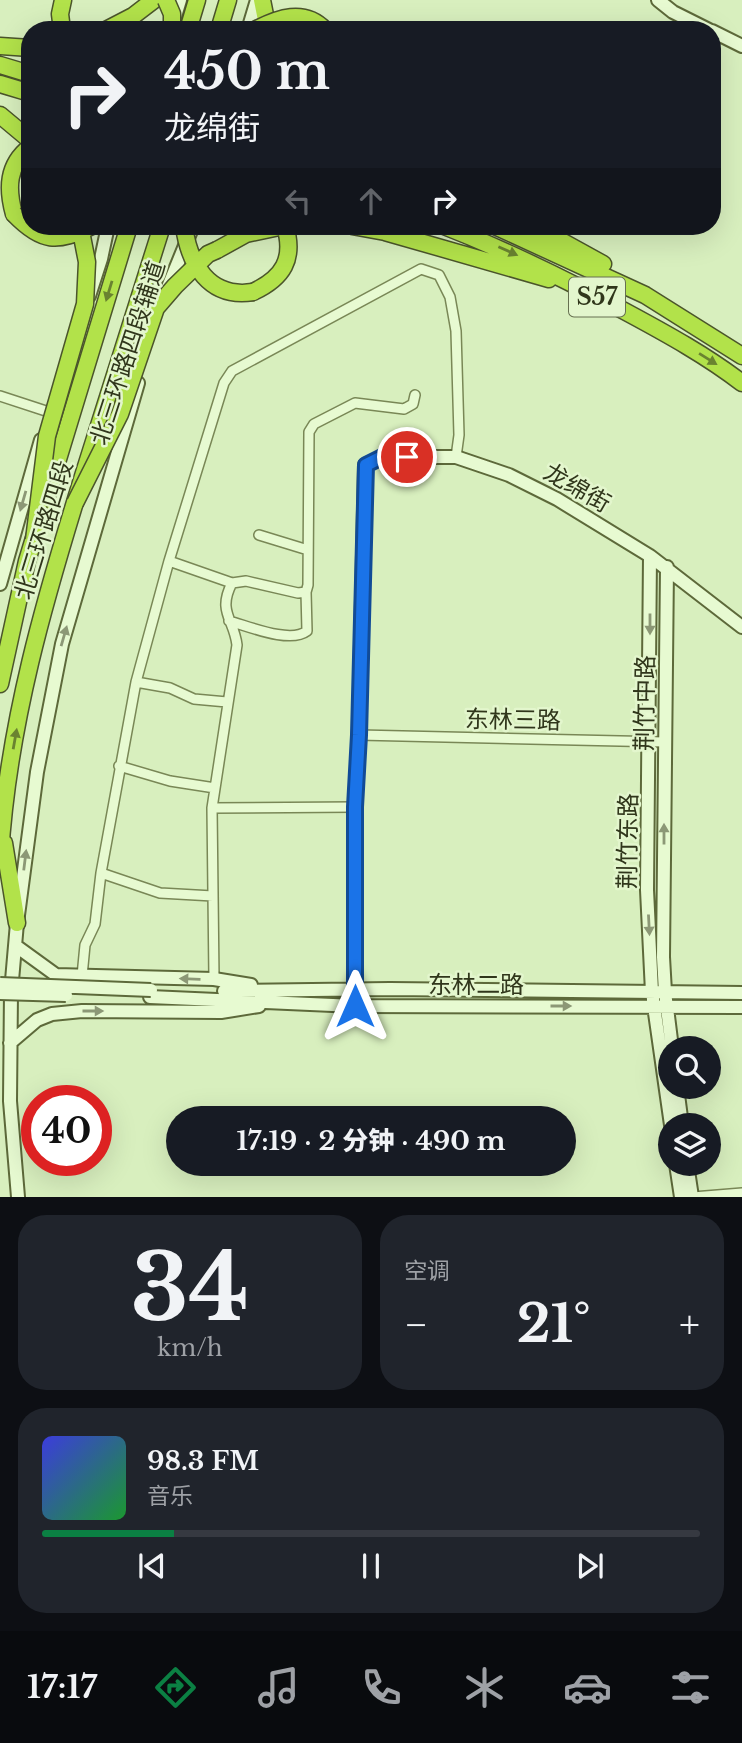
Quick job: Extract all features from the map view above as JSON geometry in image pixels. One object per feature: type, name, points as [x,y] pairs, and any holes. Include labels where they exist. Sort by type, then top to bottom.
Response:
[{"type":"highway","points":[[61,21],[63,0]]},
{"type":"highway","points":[[124,21],[154,0]]},
{"type":"highway","points":[[166,0],[172,14],[172,21]]},
{"type":"highway","points":[[191,21],[197,0]]},
{"type":"highway","points":[[222,21],[228,0]]},
{"type":"highway","points":[[262,0],[266,21]]},
{"type":"highway","points":[[277,21],[289,16],[306,21]]},
{"type":"highway","points":[[0,46],[21,47]]},
{"type":"highway","points":[[0,65],[21,71]]},
{"type":"highway","points":[[0,84],[21,90]]},
{"type":"highway","points":[[0,115],[21,132]]},
{"type":"highway","points":[[21,158],[9,178],[9,198],[14,214],[21,221]]},
{"type":"highway","points":[[43,235],[72,235]]},
{"type":"highway","points":[[34,540],[47,436],[72,357],[85,304],[87,262],[82,235]]},
{"type":"highway","name":"北三环路四段","points":[[0,684],[27,561],[126,235]]},
{"type":"highway","name":"北三环路四段","points":[[0,855],[3,805],[29,668],[54,566],[159,235]]},
{"type":"highway","points":[[185,235],[193,260],[204,279],[219,288],[238,294],[253,292],[267,285],[281,272],[289,255],[287,235]]},
{"type":"highway","points":[[75,503],[120,414],[156,309],[208,254],[243,235]]},
{"type":"highway","points":[[394,235],[585,290]]},
{"type":"highway","name":"S57","points":[[467,235],[510,252],[585,290],[673,338],[742,383]]},
{"type":"highway","name":"S57","points":[[515,235],[645,295],[742,356]]},
{"type":"highway","points":[[550,235],[601,263],[645,295]]},
{"type":"highway","points":[[2,827],[17,923]]},
{"type":"main road","points":[[174,21],[180,0]]},
{"type":"main road","points":[[251,21],[257,0]]},
{"type":"main road","points":[[658,0],[691,21]]},
{"type":"main road","points":[[721,36],[742,46]]},
{"type":"main road","points":[[0,584],[49,412],[101,260],[106,235]]},
{"type":"main road","name":"北三环路四段辅道","points":[[18,1197],[10,1101],[11,992],[17,923],[37,772],[62,644],[166,293],[189,235]]},
{"type":"main road","name":"龙绵街","points":[[359,735],[366,465],[382,457],[456,457],[521,481],[557,499],[667,567],[742,627]]},
{"type":"main road","name":"荆竹东路","points":[[650,556],[648,890],[670,1113]]},
{"type":"main road","name":"荆竹中路","points":[[658,992],[667,567]]},
{"type":"main road","points":[[355,1006],[355,807],[359,735]]},
{"type":"main road","points":[[16,946],[56,975],[214,979],[284,996]]},
{"type":"main road","points":[[52,1014],[44,1007],[43,991],[45,984],[56,975]]},
{"type":"main road","name":"东林二路","points":[[0,984],[150,993]]},
{"type":"main road","name":"东林二路","points":[[284,996],[355,989],[742,993]]},
{"type":"main road","name":"东林二路","points":[[0,993],[284,996],[355,1006],[742,1007]]},
{"type":"main road","points":[[10,1043],[37,1020],[52,1014],[82,1011],[221,1012],[284,996]]},
{"type":"main road","points":[[660,1006],[669,1036]]},
{"type":"main road","points":[[678,1176],[681,1197]]},
{"type":"main road","points":[[689,1176],[692,1197]]},
{"type":"street","points":[[82,976],[85,945],[95,924],[119,766],[136,682],[169,561],[223,383],[232,371],[421,269],[439,275],[450,297],[456,344],[459,435],[456,457]]},
{"type":"street","points":[[229,621],[289,637],[300,636],[306,631],[309,432],[314,424],[355,403],[404,409],[413,404],[415,395]]},
{"type":"street","points":[[0,396],[49,412]]},
{"type":"street","points":[[259,535],[308,550]]},
{"type":"street","points":[[169,561],[232,583],[246,581],[298,593],[306,592]]},
{"type":"street","points":[[214,979],[212,808],[237,645],[236,632],[226,611],[232,583]]},
{"type":"street","points":[[136,682],[170,688],[194,698],[227,702]]},
{"type":"street","name":"东林三路","points":[[359,735],[665,742]]},
{"type":"street","points":[[119,766],[170,782],[215,788]]},
{"type":"street","points":[[212,808],[355,807]]},
{"type":"street","points":[[101,873],[160,893],[214,896]]},
{"type":"street","points":[[692,1197],[742,1194]]},
{"type":"route","points":[[355,1006],[355,807],[366,465],[382,457],[407,457]]}]
